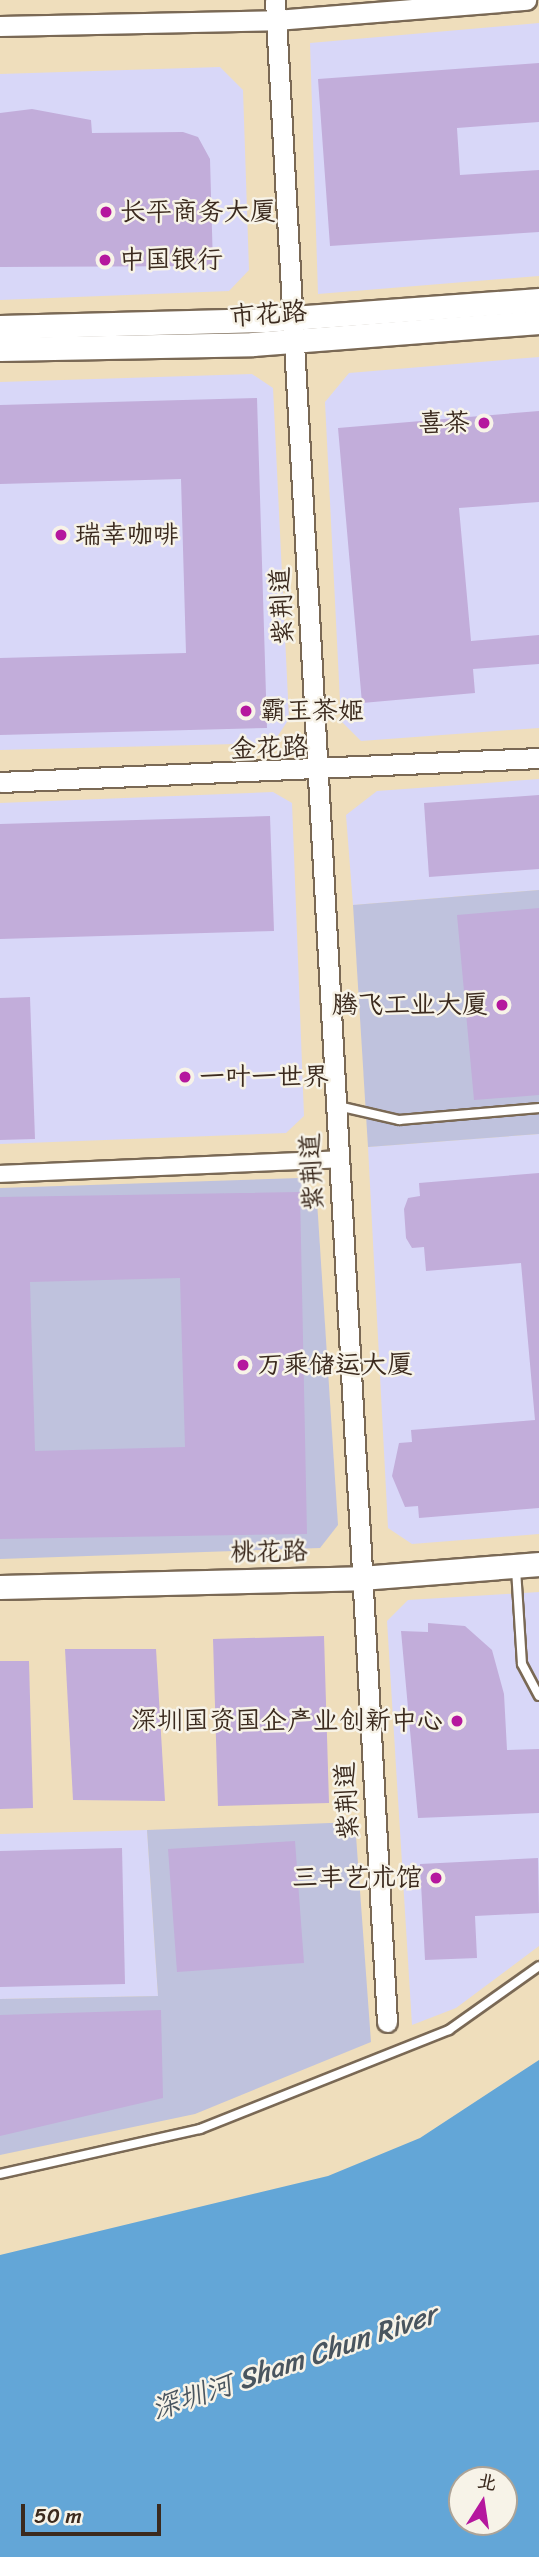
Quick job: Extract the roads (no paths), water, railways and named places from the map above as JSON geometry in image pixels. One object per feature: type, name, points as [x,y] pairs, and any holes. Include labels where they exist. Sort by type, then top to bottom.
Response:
[{"type":"main road","name":"市花路","points":[[0,349],[293,329],[539,300]]},
{"type":"main road","name":"市花路","points":[[0,327],[293,329],[539,322]]},
{"type":"main road","name":"桃花路","points":[[0,1587],[361,1578],[539,1564]]},
{"type":"street","points":[[0,26],[276,10],[526,0]]},
{"type":"street","name":"紫荆道","points":[[276,10],[387,2022]]},
{"type":"street","name":"金花路","points":[[0,782],[317,773],[539,758]]},
{"type":"street","points":[[0,1174],[338,1159]]},
{"type":"lane","points":[[335,1106],[399,1121],[539,1108]]},
{"type":"lane","points":[[516,1566],[522,1664],[539,1696]]},
{"type":"lane","points":[[0,2174],[200,2129],[449,2030],[539,1966]]},
{"type":"water","name":"深圳河 Sham Chun River","points":[[539,2060],[539,2557],[0,2557],[0,2255],[328,2176],[420,2138]]},
{"type":"place","name":"长平商务大厦","points":[[106,212]]},
{"type":"place","name":"中国银行","points":[[105,260]]},
{"type":"place","name":"喜茶","points":[[484,423]]},
{"type":"place","name":"瑞幸咖啡","points":[[61,535]]},
{"type":"place","name":"霸王茶姬","points":[[246,711]]},
{"type":"place","name":"腾飞工业大厦","points":[[502,1005]]},
{"type":"place","name":"一叶一世界","points":[[185,1077]]},
{"type":"place","name":"万乘储运大厦","points":[[243,1365]]},
{"type":"place","name":"深圳国资国企产业创新中心","points":[[457,1721]]},
{"type":"place","name":"三丰艺术馆","points":[[436,1878]]}]
